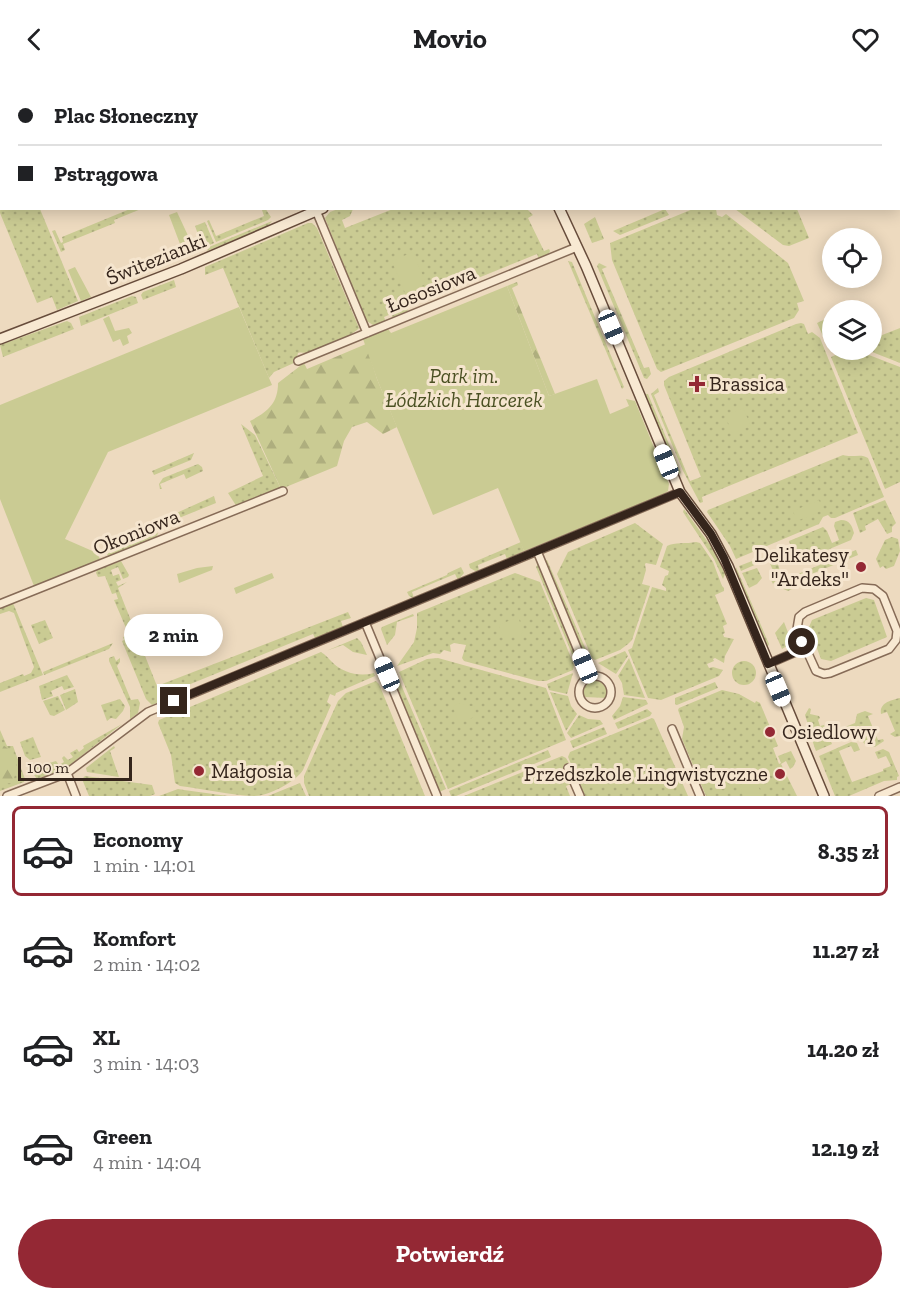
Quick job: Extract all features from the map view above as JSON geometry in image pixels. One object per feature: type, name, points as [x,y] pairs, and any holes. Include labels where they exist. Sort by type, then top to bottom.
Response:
[{"type":"street","name":"Świtezianki","points":[[0,339],[173,272],[316,210]]},
{"type":"street","points":[[318,210],[367,333]]},
{"type":"street","points":[[560,210],[680,492],[711,534],[724,558],[824,796]]},
{"type":"street","name":"Łososiowa","points":[[298,361],[577,248]]},
{"type":"street","name":"Okoniowa","points":[[0,604],[283,491]]},
{"type":"street","points":[[8,796],[67,773],[148,712],[680,492]]},
{"type":"street","points":[[537,551],[589,677]]},
{"type":"street","points":[[862,588],[874,589],[883,596],[897,635],[895,642],[889,648],[824,674],[814,668],[805,648],[796,626],[799,617],[805,612],[862,588]]},
{"type":"street","points":[[365,622],[437,796]]},
{"type":"street","points":[[768,664],[805,648]]},
{"type":"street","points":[[598,676],[609,683],[611,696],[603,707],[590,708],[580,698],[580,688],[584,680],[589,677],[598,676]]},
{"type":"street","points":[[672,729],[700,796]]},
{"type":"street","points":[[567,768],[580,796]]},
{"type":"street","points":[[67,773],[76,796]]},
{"type":"street","points":[[879,796],[900,787]]},
{"type":"green space","points":[[0,210],[40,210],[78,301],[57,310],[52,297],[37,303]]},
{"type":"green space","points":[[128,210],[139,210],[114,220],[115,223],[63,244],[65,250],[61,252],[52,231],[55,230],[61,243],[63,242],[62,237]]},
{"type":"green space","points":[[262,210],[266,210],[271,217],[216,242],[207,221],[209,220],[216,236],[264,216]]},
{"type":"green space","points":[[353,210],[350,216],[342,220],[345,228],[390,210],[528,210],[533,215],[528,218],[544,251],[549,249],[550,251],[548,255],[539,259],[537,254],[407,307],[408,312],[393,319],[391,314],[384,317],[386,322],[373,325],[365,320],[325,218],[330,212]]},
{"type":"green space","points":[[663,210],[666,210],[669,215],[620,235],[613,231]]},
{"type":"green space","points":[[691,210],[716,210],[717,215],[722,217],[726,214],[788,263],[804,301],[797,303],[799,310],[794,318],[661,372],[657,369],[612,260],[610,243]]},
{"type":"green space","points":[[736,210],[797,210],[809,238],[789,246],[783,245]]},
{"type":"green space","points":[[177,212],[191,242],[180,244],[169,215]]},
{"type":"green space","points":[[595,217],[604,239],[592,243],[584,224]]},
{"type":"green space","points":[[272,221],[267,227],[207,251],[209,247]]},
{"type":"green space","points":[[205,222],[214,243],[203,248],[195,226]]},
{"type":"green space","points":[[312,223],[317,228],[359,328],[325,347],[311,352],[298,353],[296,362],[274,372],[269,378],[223,268],[205,275],[205,267]]},
{"type":"green space","points":[[413,252],[426,284],[405,293],[392,261]]},
{"type":"green space","points":[[568,261],[572,262],[624,387],[622,389]]},
{"type":"green space","points":[[599,263],[607,267],[602,269],[644,368],[649,367],[651,374],[647,379],[644,378],[597,266]]},
{"type":"green space","points":[[75,267],[91,297],[81,301],[68,270]]},
{"type":"green space","points":[[174,280],[176,287],[143,300],[141,295],[143,292]]},
{"type":"green space","points":[[517,282],[518,285],[512,288],[555,394],[549,396],[507,286]]},
{"type":"green space","name":"Park im. Łódzkich Harcerek","points":[[507,286],[549,396],[597,379],[610,414],[629,406],[626,399],[635,401],[669,484],[668,491],[662,495],[524,551],[498,488],[433,515],[363,339],[388,329],[391,333]]},
{"type":"green space","points":[[132,296],[136,297],[138,303],[81,326],[79,317]]},
{"type":"green space","points":[[239,307],[272,385],[108,452],[65,539],[97,553],[100,559],[34,586],[0,499],[0,405]]},
{"type":"green space","points":[[109,316],[115,331],[129,328],[132,333],[127,336],[129,343],[123,346],[120,339],[113,342],[103,319]]},
{"type":"green space","points":[[67,321],[74,329],[3,357],[0,345]]},
{"type":"green space","points":[[822,321],[822,334],[817,323]]},
{"type":"green space","points":[[796,324],[804,324],[808,334],[812,332],[820,338],[822,360],[829,360],[858,433],[702,497],[703,502],[700,503],[683,471],[651,394],[658,388],[659,392],[654,395],[690,481],[701,477],[664,381]]},
{"type":"green space","points":[[900,328],[900,363],[882,356],[882,335]]},
{"type":"green space","points":[[366,344],[377,379],[397,427],[383,434],[367,422],[352,427],[344,441],[337,466],[281,489],[250,421],[262,414],[274,402],[278,383],[304,363],[307,369]]},
{"type":"green space","points":[[832,360],[882,360],[900,367],[900,482],[885,489]]},
{"type":"green space","points":[[645,394],[648,394],[681,473],[678,475]]},
{"type":"green space","points":[[743,408],[751,426],[732,433],[725,415]]},
{"type":"green space","points":[[241,424],[255,435],[281,489],[237,507],[228,493],[263,476]]},
{"type":"green space","points":[[194,453],[191,460],[154,475],[152,471]]},
{"type":"green space","points":[[843,455],[868,458],[884,497],[835,518],[828,515],[823,517],[819,524],[736,559],[707,512],[708,510]]},
{"type":"green space","points":[[198,464],[203,471],[186,479],[184,474],[160,484],[162,489],[160,489],[159,484],[163,478]]},
{"type":"green space","points":[[214,496],[216,503],[174,520],[172,515]]},
{"type":"green space","points":[[819,500],[823,510],[797,521],[793,511]]},
{"type":"green space","points":[[885,500],[896,523],[892,527],[892,532],[887,534],[878,519],[865,526],[866,530],[860,533],[853,513]]},
{"type":"green space","points":[[684,509],[713,549],[725,574],[723,579],[714,559],[683,512]]},
{"type":"green space","points":[[841,520],[849,522],[851,526],[854,533],[851,540],[796,563],[789,541],[823,527],[832,543],[839,540],[834,526],[835,522]]},
{"type":"green space","points":[[635,523],[663,544],[656,565],[645,564],[646,570],[642,584],[650,586],[632,640],[620,650],[595,660],[592,658],[557,574],[568,552]]},
{"type":"green space","points":[[158,533],[156,539],[111,556],[106,553]]},
{"type":"green space","points":[[892,537],[898,539],[900,551],[894,566],[886,569],[883,566],[880,568],[876,559],[885,540]]},
{"type":"green space","points":[[521,542],[524,551],[507,559],[505,554],[478,565],[479,571],[477,572],[470,568],[469,564]]},
{"type":"green space","points":[[700,543],[713,562],[724,588],[724,591],[715,595],[727,624],[723,626],[724,637],[734,639],[724,663],[715,658],[707,664],[709,668],[723,670],[719,676],[661,700],[648,698],[628,650],[632,648],[652,587],[666,591],[662,585],[669,571],[660,567],[667,546]]},
{"type":"green space","points":[[856,550],[858,555],[792,582],[794,588],[788,591],[779,587],[781,582],[788,584],[793,576]]},
{"type":"green space","points":[[768,555],[776,561],[779,568],[778,576],[773,584],[770,578],[775,575],[768,559],[741,571],[739,566]]},
{"type":"green space","points":[[547,560],[590,659],[587,662],[545,561]]},
{"type":"green space","points":[[121,561],[128,577],[123,579],[118,567],[111,570],[113,576],[119,574],[121,580],[116,582],[118,586],[127,582],[118,588],[157,686],[348,612],[351,618],[341,621],[343,627],[315,638],[313,634],[171,692],[173,697],[152,705],[146,699],[122,641],[123,637],[129,635],[114,600],[118,599],[116,593],[112,594],[105,576],[98,577],[96,573],[97,570]]},
{"type":"green space","points":[[539,563],[580,665],[576,664],[536,567]]},
{"type":"green space","points":[[213,566],[212,570],[179,583],[177,574]]},
{"type":"green space","points":[[461,567],[464,573],[458,580],[455,574],[412,592],[414,598],[409,596],[407,592]]},
{"type":"green space","points":[[736,567],[769,644],[767,648],[735,572]]},
{"type":"green space","points":[[757,568],[762,578],[749,588],[742,573]]},
{"type":"green space","points":[[272,573],[274,578],[236,594],[234,588]]},
{"type":"green space","points":[[515,573],[540,582],[574,665],[573,670],[546,681],[538,681],[464,661],[462,658],[466,645],[454,643],[450,645],[451,652],[444,650],[440,654],[433,653],[397,666],[414,642],[417,613]]},
{"type":"green space","points":[[866,598],[874,600],[887,637],[831,661],[821,659],[809,627],[812,620]]},
{"type":"green space","points":[[13,603],[43,675],[0,692],[0,683],[31,673],[34,667],[14,613],[9,611],[0,614],[0,609]]},
{"type":"green space","points":[[413,614],[414,616],[397,622],[395,635],[387,645],[382,627]]},
{"type":"green space","points":[[518,617],[523,630],[521,636],[504,636],[499,625]]},
{"type":"green space","points":[[45,620],[53,638],[39,644],[31,625]]},
{"type":"green space","points":[[784,622],[792,643],[782,649],[775,633]]},
{"type":"green space","points":[[357,638],[367,655],[353,652],[343,645],[326,651]]},
{"type":"green space","points":[[113,643],[109,649],[44,675],[43,672]]},
{"type":"green space","points":[[625,651],[628,656],[616,674],[598,663]]},
{"type":"green space","points":[[321,652],[336,666],[346,671],[363,675],[374,673],[375,676],[336,693],[335,696],[330,694],[327,702],[331,705],[299,775],[267,794],[254,796],[180,786],[175,783],[171,755],[158,723],[159,720]]},
{"type":"green space","points":[[114,656],[116,661],[120,658],[117,666],[131,700],[138,699],[140,703],[138,713],[130,719],[130,707],[109,661],[109,658]]},
{"type":"green space","points":[[438,658],[546,688],[566,740],[448,789],[399,672],[427,659]]},
{"type":"green space","points":[[629,658],[645,698],[624,695],[618,676]]},
{"type":"green space","points":[[744,661],[753,664],[756,673],[753,682],[744,685],[735,682],[732,673],[735,664]]},
{"type":"green space","points":[[396,673],[446,789],[439,792],[392,679]]},
{"type":"green space","points":[[573,673],[567,694],[549,690],[547,684]]},
{"type":"green space","points":[[67,675],[74,687],[64,690],[62,686],[51,691],[53,696],[42,700],[39,686]]},
{"type":"green space","points":[[597,680],[607,686],[607,698],[584,697],[583,690],[586,684]]},
{"type":"green space","points":[[376,681],[425,796],[309,796],[304,776],[338,701],[346,693]]},
{"type":"green space","points":[[715,682],[718,688],[675,704],[675,698]]},
{"type":"green space","points":[[75,689],[78,702],[66,710],[60,695]]},
{"type":"green space","points":[[722,690],[760,703],[778,746],[773,748],[779,764],[781,763],[778,756],[791,751],[796,761],[790,769],[786,761],[781,764],[797,796],[706,796],[682,739],[684,727],[678,710]]},
{"type":"green space","points":[[550,692],[568,696],[577,714],[566,731]]},
{"type":"green space","points":[[58,696],[65,710],[54,716],[50,715],[43,701]]},
{"type":"green space","points":[[623,697],[646,700],[648,704],[614,720],[612,716],[620,706]]},
{"type":"green space","points":[[900,698],[900,736],[895,737],[890,734],[895,731],[887,712],[881,714],[881,710],[886,703]]},
{"type":"green space","points":[[120,699],[125,706],[123,711],[116,719],[111,718],[107,721],[101,705]]},
{"type":"green space","points":[[458,703],[475,707],[474,717],[459,723],[453,707]]},
{"type":"green space","points":[[809,708],[811,709],[810,714],[819,716],[820,726],[824,725],[832,744],[816,751],[805,715]]},
{"type":"green space","points":[[647,709],[652,713],[650,716],[618,729],[615,723]]},
{"type":"green space","points":[[865,711],[873,714],[868,716],[878,740],[883,739],[884,741],[875,747],[866,746],[858,735],[850,738],[845,727],[855,723],[857,714]]},
{"type":"green space","points":[[579,715],[588,719],[600,720],[603,724],[571,738],[567,733]]},
{"type":"green space","points":[[652,718],[688,796],[585,796],[568,757],[570,752]]},
{"type":"green space","points":[[122,724],[66,768],[37,779],[32,772],[34,768],[42,766],[43,769],[49,768],[49,763],[56,761],[59,765],[64,762],[62,758],[64,756],[68,760],[73,757],[70,753],[77,749],[79,752],[84,748],[83,746]]},
{"type":"green space","points":[[604,727],[607,734],[573,748],[570,741]]},
{"type":"green space","points":[[0,730],[7,746],[13,746],[25,779],[24,782],[0,791]]},
{"type":"green space","points":[[0,734],[3,745],[12,753],[16,762],[16,772],[12,783],[0,784]]},
{"type":"green space","points":[[33,737],[41,757],[30,760],[25,756],[20,742]]},
{"type":"green space","points":[[851,742],[857,743],[860,750],[854,752],[851,746],[839,751],[852,782],[891,766],[886,756],[878,759],[875,752],[883,749],[889,752],[899,776],[897,780],[884,781],[849,796],[835,796],[819,756]]},
{"type":"green space","points":[[114,746],[115,748],[110,751],[119,777],[87,772],[86,768]]},
{"type":"green space","points":[[548,750],[551,757],[456,796],[451,796],[449,791]]},
{"type":"green space","points":[[562,756],[569,763],[564,765],[564,773],[559,777],[561,782],[568,781],[571,784],[566,786],[570,796],[464,796]]},
{"type":"green space","points":[[85,776],[152,785],[155,794],[150,796],[89,796],[82,779]]},
{"type":"green space","points":[[755,781],[760,790],[759,796],[743,796],[740,786]]},
{"type":"green space","points":[[300,783],[306,796],[268,796]]},
{"type":"green space","points":[[178,789],[184,790],[228,796],[159,796]]},
{"type":"place","name":"Brassica","points":[[697,384]]},
{"type":"place","name":"Delikatesy \"Ardeks\"","points":[[861,567]]},
{"type":"place","name":"Osiedlowy","points":[[770,732]]},
{"type":"place","name":"Małgosia","points":[[199,771]]},
{"type":"place","name":"Przedszkole Lingwistyczne","points":[[780,774]]},
{"type":"route","points":[[174,701],[680,492],[711,534],[724,558],[768,664],[805,648],[802,642]]}]
